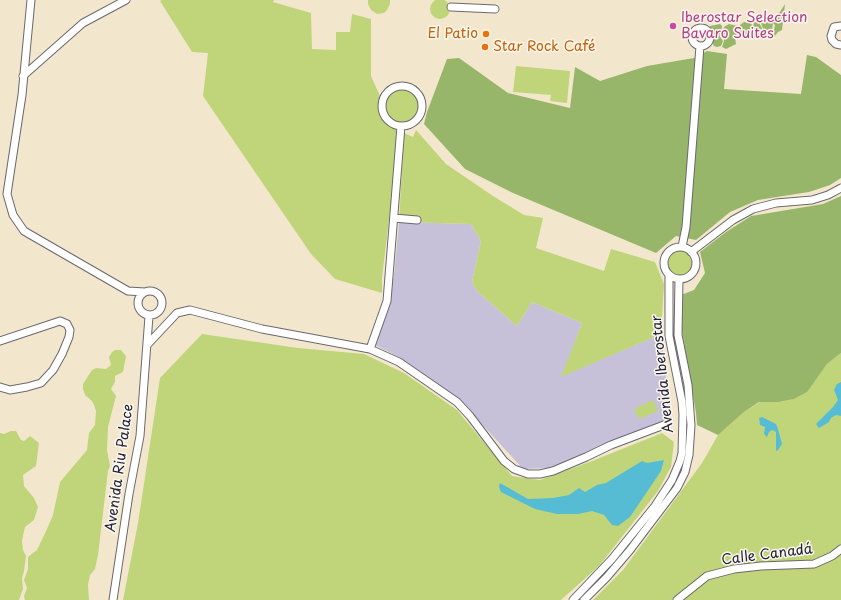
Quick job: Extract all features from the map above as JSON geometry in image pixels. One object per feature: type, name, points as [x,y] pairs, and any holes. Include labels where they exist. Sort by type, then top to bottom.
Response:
[{"type":"street","points":[[31,0],[23,76],[7,194],[13,215],[24,231],[128,291],[142,312],[149,316],[157,314],[162,308],[162,299],[153,291],[128,291]]},
{"type":"street","points":[[23,76],[83,24],[126,0]]},
{"type":"street","points":[[451,7],[495,9]]},
{"type":"street","points":[[841,26],[834,28],[830,36],[836,44],[841,45]]},
{"type":"street","points":[[682,247],[687,220],[700,46]]},
{"type":"street","points":[[400,86],[406,87],[417,94],[421,106],[421,111],[415,121],[401,126],[390,122],[383,114],[382,108],[384,97],[388,92],[393,88],[400,86]]},
{"type":"street","points":[[370,349],[387,301],[401,126]]},
{"type":"street","points":[[691,252],[733,220],[753,209],[776,203],[812,200],[828,195],[841,188]]},
{"type":"street","points":[[394,218],[417,220]]},
{"type":"street","points":[[682,247],[691,252],[696,262],[695,267],[689,276],[679,279],[669,275],[664,267],[665,256],[672,249],[682,247]]},
{"type":"street","name":"Avenida Iberostar","points":[[573,600],[612,559],[659,500],[672,480],[680,461],[682,453],[683,415],[682,402],[669,336],[669,275]]},
{"type":"street","name":"Avenida Iberostar","points":[[584,600],[607,577],[630,550],[677,488],[685,472],[689,455],[691,425],[689,390],[678,335],[679,279]]},
{"type":"street","points":[[138,306],[139,298],[145,292]]},
{"type":"street","points":[[147,345],[177,313],[190,310],[262,329],[370,349],[399,362],[457,402],[470,416],[504,461],[514,469],[528,474],[540,474],[553,471],[611,445],[664,425]]},
{"type":"street","name":"Avenida Riu Palace","points":[[113,600],[140,436],[149,316]]},
{"type":"street","points":[[0,341],[60,322],[67,324],[70,330],[69,337],[62,354],[53,370],[41,383],[10,390],[0,387]]},
{"type":"street","name":"Calle Canadá","points":[[677,600],[707,576],[734,569],[761,566],[814,564],[832,556],[841,549]]},
{"type":"shaded area","points":[[399,222],[471,224],[481,241],[472,282],[478,292],[517,326],[532,302],[582,323],[562,376],[661,334],[671,419],[550,468],[523,469],[457,397],[399,357],[375,345],[394,276]]},
{"type":"green space","points":[[436,-1],[444,-1],[450,5],[450,13],[444,19],[436,19],[430,13],[430,5]]},
{"type":"green space","points":[[274,0],[273,2],[311,13],[312,49],[336,50],[336,32],[350,32],[352,14],[371,19],[371,76],[380,96],[379,106],[388,125],[397,129],[392,194],[382,278],[382,293],[335,279],[311,254],[203,96],[208,53],[192,52],[160,1]]},
{"type":"green space","points":[[368,0],[390,0],[390,4],[384,13],[377,14],[371,10]]},
{"type":"green space","points":[[785,4],[782,30],[774,37],[770,35],[767,38],[764,37],[765,33],[774,30],[775,25],[773,23],[772,30],[764,31],[761,23],[762,21],[764,19],[776,20]]},
{"type":"green space","points":[[744,22],[752,23],[750,35],[743,37],[739,35],[740,25]]},
{"type":"green space","points":[[754,22],[759,23],[762,28],[762,34],[759,38],[751,37]]},
{"type":"green space","points":[[720,24],[722,26],[721,33],[719,35],[723,41],[721,46],[717,47],[714,46],[712,42],[715,39],[719,39],[711,32],[710,26]]},
{"type":"green space","points":[[729,24],[737,26],[739,30],[735,37],[736,44],[726,49],[722,47],[724,41],[723,31],[724,27]]},
{"type":"green space","points":[[707,51],[727,54],[724,89],[801,94],[807,55],[816,57],[841,75],[841,178],[830,185],[809,192],[758,200],[730,212],[696,240],[676,236],[656,253],[513,193],[465,169],[424,124],[447,59],[459,58],[508,93],[570,108],[575,67],[600,81],[647,66],[694,58]]},
{"type":"green space","points":[[516,66],[570,71],[567,103],[550,101],[551,95],[513,92]]},
{"type":"green space","points":[[402,86],[416,92],[422,106],[416,120],[402,126],[388,120],[382,106],[388,92]]},
{"type":"green space","points":[[416,130],[446,164],[524,215],[543,218],[536,248],[604,271],[611,249],[655,262],[664,284],[661,334],[561,377],[582,323],[532,302],[517,326],[478,292],[472,282],[481,241],[471,224],[399,222],[404,133],[413,137]]},
{"type":"green space","points":[[841,196],[841,353],[827,364],[807,392],[794,399],[779,402],[759,402],[744,412],[718,435],[697,425],[682,331],[681,295],[694,290],[705,273],[700,252],[726,232],[751,216],[823,204]]},
{"type":"green space","points":[[677,247],[683,247],[693,254],[696,263],[695,269],[689,276],[683,279],[677,279],[667,272],[664,266],[664,260],[671,250]]},
{"type":"green space","points":[[202,334],[298,348],[364,354],[404,373],[457,410],[512,476],[540,480],[662,433],[674,442],[671,467],[658,491],[599,566],[561,600],[123,600],[138,523],[160,378]]},
{"type":"green space","points":[[115,350],[121,350],[126,356],[123,372],[115,376],[115,382],[111,389],[116,396],[108,427],[107,450],[110,466],[108,471],[98,555],[95,569],[90,575],[88,585],[89,600],[25,600],[24,596],[27,588],[24,580],[28,569],[28,557],[37,550],[53,515],[60,482],[87,450],[89,433],[95,425],[96,411],[92,401],[85,395],[83,384],[92,370],[96,368],[106,369],[111,365],[109,357]]},
{"type":"green space","points":[[841,353],[841,600],[593,600],[623,570],[702,463],[718,435],[744,412],[760,402],[779,402],[794,399],[806,392],[827,364]]},
{"type":"green space","points":[[653,400],[658,411],[639,419],[634,409]]},
{"type":"green space","points":[[11,431],[16,431],[21,440],[24,441],[30,436],[39,443],[36,466],[23,475],[24,486],[34,498],[38,507],[34,520],[25,527],[24,531],[22,541],[23,550],[26,556],[22,578],[23,589],[19,600],[0,600],[0,433],[4,434]]},
{"type":"water","points":[[841,382],[841,416],[836,415],[831,418],[829,422],[819,428],[816,424],[838,400],[834,390],[837,384]]},
{"type":"water","points":[[762,417],[776,424],[782,444],[776,451],[776,432],[772,430],[769,432],[767,437],[764,434],[765,427],[760,425],[759,418]]},
{"type":"water","points":[[664,460],[661,471],[630,517],[618,526],[612,525],[604,515],[592,511],[578,514],[557,514],[535,509],[501,492],[499,487],[500,483],[528,499],[553,498],[569,495],[579,488],[585,492],[597,485],[606,483],[642,461],[647,463]]},
{"type":"place","name":"Iberostar Selection Bavaro Suites","points":[[673,26]]},
{"type":"place","name":"El Patio","points":[[486,34]]},
{"type":"place","name":"Star Rock Café","points":[[485,47]]}]
